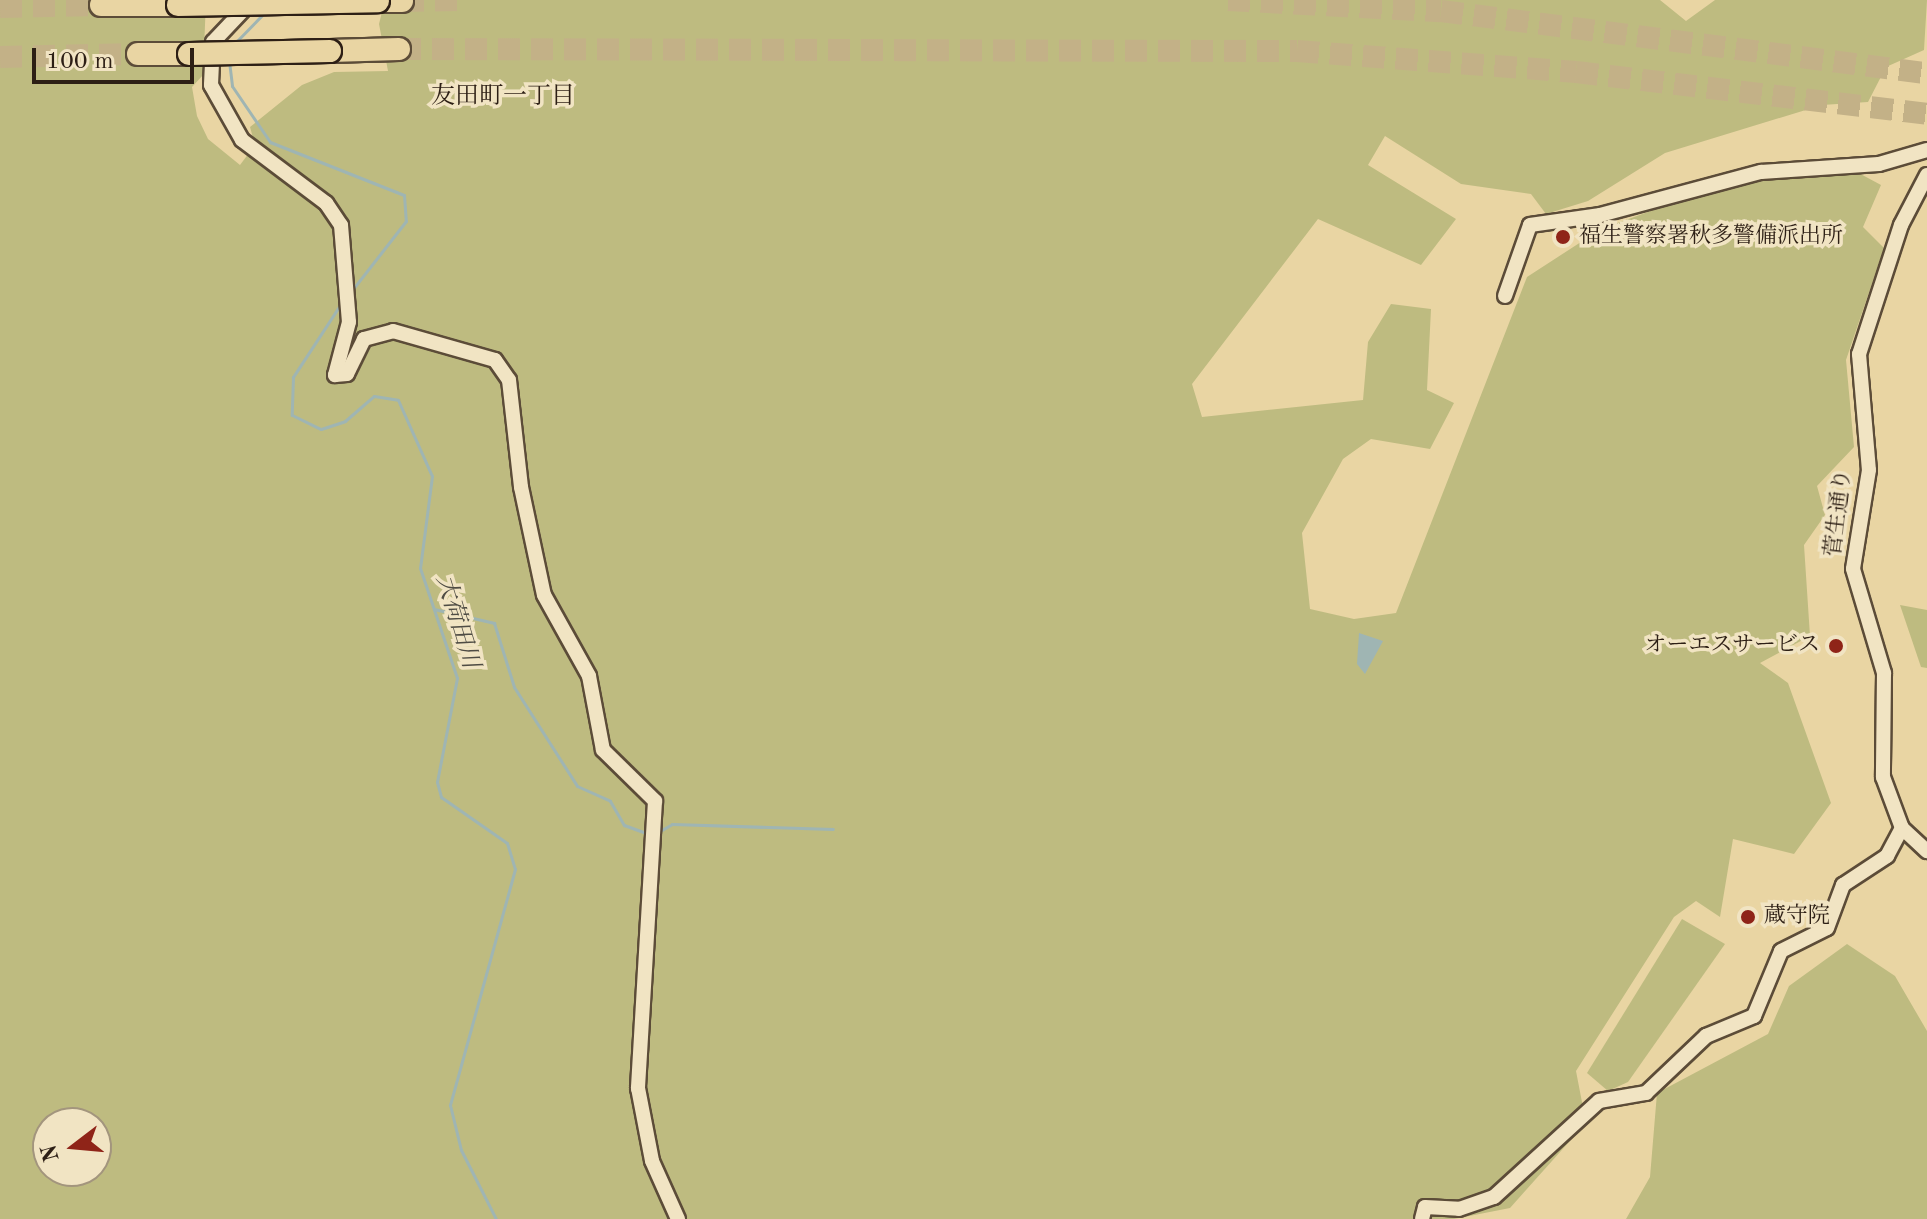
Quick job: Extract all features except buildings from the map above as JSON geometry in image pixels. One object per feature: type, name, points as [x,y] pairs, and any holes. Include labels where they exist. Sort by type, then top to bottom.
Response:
[{"type":"highway","points":[[101,5],[402,1]]},
{"type":"highway","points":[[138,54],[399,49]]},
{"type":"street","points":[[254,0],[213,42],[211,85],[242,140],[334,213],[344,235],[349,312],[339,378],[364,339],[393,331],[495,360],[509,380],[521,487],[544,595],[589,676],[603,750],[655,801],[638,1088],[652,1161],[678,1219]]},
{"type":"street","points":[[1505,296],[1530,225],[1600,215],[1761,172],[1879,164],[1927,150]]},
{"type":"street","name":"菅生通り","points":[[1927,175],[1901,225],[1859,354],[1869,470],[1854,580],[1881,658],[1883,777],[1902,828],[1927,851]]},
{"type":"street","points":[[1422,1219],[1425,1207],[1459,1209],[1494,1197],[1599,1101],[1646,1093],[1706,1036],[1754,1016],[1781,951],[1827,928],[1843,885],[1887,856],[1902,828]]},
{"type":"shaded area","points":[[0,0],[206,0],[203,75],[192,87],[197,116],[208,139],[240,165],[255,145],[250,127],[302,85],[334,72],[388,71],[379,24],[385,0],[1660,0],[1686,21],[1715,0],[1927,0],[1924,50],[1886,67],[1868,102],[1822,105],[1665,153],[1588,201],[1546,214],[1531,194],[1461,184],[1385,136],[1368,165],[1456,219],[1421,265],[1318,219],[1192,384],[1202,417],[1363,400],[1368,342],[1391,304],[1431,309],[1427,390],[1454,403],[1430,449],[1371,439],[1343,459],[1302,533],[1310,609],[1354,619],[1396,613],[1527,277],[1601,229],[1681,200],[1701,180],[1840,163],[1881,185],[1863,227],[1884,248],[1846,360],[1854,447],[1817,486],[1825,515],[1804,545],[1810,636],[1760,663],[1788,683],[1831,803],[1794,854],[1733,839],[1720,917],[1696,901],[1674,917],[1576,1071],[1586,1123],[1510,1208],[1454,1219],[0,1219]]},
{"type":"shaded area","points":[[1900,605],[1927,610],[1927,668],[1921,667]]},
{"type":"shaded area","points":[[1682,919],[1725,944],[1628,1082],[1608,1091],[1587,1073]]},
{"type":"shaded area","points":[[1847,944],[1895,976],[1927,1031],[1927,1219],[1626,1219],[1650,1177],[1657,1093],[1768,1034],[1789,986]]},
{"type":"water","points":[[1359,633],[1383,641],[1365,674],[1357,664]]},
{"type":"waterway","name":"大荷田川","points":[[233,45],[263,14]]},
{"type":"waterway","name":"大荷田川","points":[[229,61],[232,86],[270,142],[404,195],[406,221],[352,290]]},
{"type":"waterway","name":"大荷田川","points":[[342,302],[293,377],[292,415],[321,429],[345,421],[374,396],[398,400],[432,476],[420,568],[457,678],[437,782],[441,797],[507,843],[515,869],[450,1105],[461,1150],[496,1219]]},
{"type":"waterway","points":[[434,609],[494,623],[514,687],[577,786],[610,801],[624,825],[649,834]]},
{"type":"waterway","points":[[660,831],[672,824],[833,829]]},
{"type":"tunnel","points":[[402,1],[460,0]]},
{"type":"tunnel","points":[[1228,0],[1441,11],[1927,73]]},
{"type":"tunnel","points":[[0,7],[101,5]]},
{"type":"tunnel","points":[[399,49],[1297,51],[1576,72],[1927,114]]},
{"type":"tunnel","points":[[0,57],[138,54]]},
{"type":"place","name":"福生警察署秋多警備派出所","points":[[1563,237]]},
{"type":"place","name":"オーエスサービス","points":[[1836,646]]},
{"type":"place","name":"蔵守院","points":[[1748,917]]},
{"type":"district","name":"友田町一丁目","points":[[503,98]]}]
